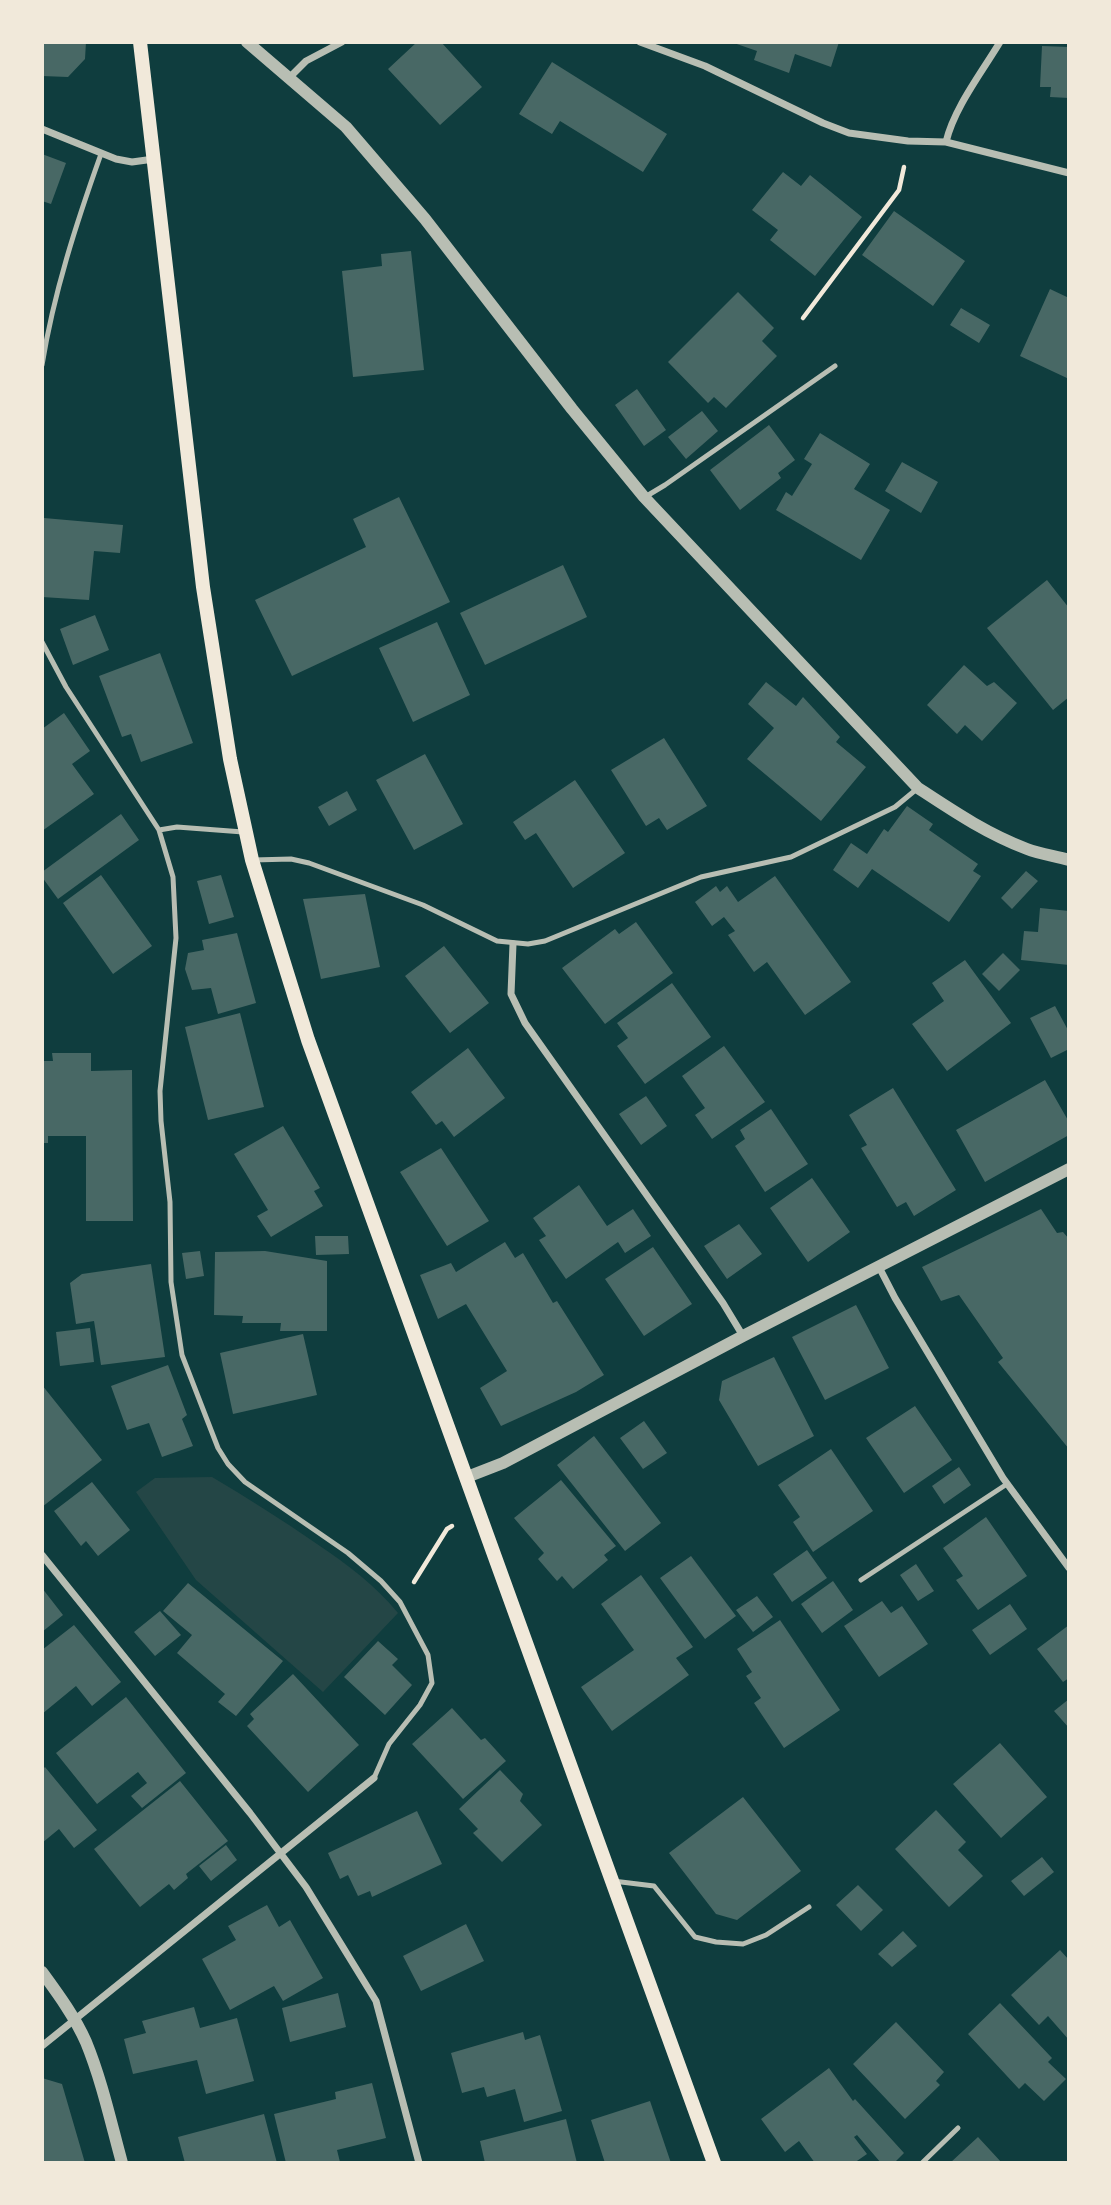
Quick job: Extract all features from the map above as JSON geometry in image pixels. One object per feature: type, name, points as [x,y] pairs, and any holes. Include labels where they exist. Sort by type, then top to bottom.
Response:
[{"type":"main road","points":[[140,42],[203,587],[229,759],[252,860],[308,1040],[714,2163]]},
{"type":"street","points":[[247,42],[346,127],[384,170],[644,497],[918,788],[995,835],[1029,850],[1069,860]]},
{"type":"street","points":[[290,77],[306,61],[342,42]]},
{"type":"street","points":[[640,42],[705,66],[849,133],[908,142],[946,142],[1069,173]]},
{"type":"street","points":[[946,142],[949,128],[957,113],[1000,42]]},
{"type":"street","points":[[42,129],[101,154],[132,162],[155,159]]},
{"type":"street","points":[[513,944],[511,994],[525,1023],[723,1303],[743,1336]]},
{"type":"street","points":[[467,1477],[503,1463],[1069,1169]]},
{"type":"street","points":[[879,1267],[1007,1484],[1069,1568]]},
{"type":"street","points":[[42,1555],[306,1887],[376,2001],[419,2163]]},
{"type":"street","points":[[42,2046],[374,1778]]},
{"type":"street","points":[[42,1972],[85,2040],[122,2163]]},
{"type":"lane","points":[[42,365],[52,308],[75,227],[101,154]]},
{"type":"lane","points":[[644,497],[835,366]]},
{"type":"lane","points":[[42,642],[66,687],[159,830],[173,877],[176,937],[160,1091],[170,1202],[171,1282],[182,1355],[218,1448],[228,1464],[245,1482],[348,1553],[381,1581],[400,1602],[428,1655],[432,1683],[420,1705],[389,1744],[374,1778]]},
{"type":"lane","points":[[252,860],[291,859],[309,863],[423,905],[490,937],[513,944],[528,944],[545,941],[701,877],[791,857],[895,807],[918,788]]},
{"type":"lane","points":[[159,830],[177,827],[246,832]]},
{"type":"lane","points":[[861,1580],[1007,1484]]},
{"type":"lane","points":[[612,1881],[654,1886],[695,1937],[716,1942],[743,1944],[766,1935],[809,1907]]},
{"type":"lane","points":[[922,2163],[958,2128]]},
{"type":"path","points":[[803,318],[899,190],[905,159]]},
{"type":"path","points":[[400,1602],[447,1529],[460,1523]]},
{"type":"shaded area","points":[[212,1477],[339,1560],[370,1584],[398,1613],[323,1692],[196,1580],[136,1492],[155,1478]]},
{"type":"building","points":[[42,42],[86,42],[85,59],[68,77],[42,76]]},
{"type":"building","points":[[417,42],[441,42],[482,87],[440,125],[388,69]]},
{"type":"building","points":[[731,42],[839,42],[831,67],[795,54],[789,73],[754,60],[757,51]]},
{"type":"building","points":[[1042,46],[1069,47],[1069,98],[1050,97],[1051,87],[1040,87]]},
{"type":"building","points":[[552,62],[667,134],[643,172],[560,121],[552,134],[519,114]]},
{"type":"building","points":[[42,154],[66,163],[51,204],[42,201]]},
{"type":"building","points":[[783,172],[801,186],[810,175],[862,217],[815,276],[770,240],[778,230],[752,210]]},
{"type":"building","points":[[894,211],[965,261],[933,306],[862,255]]},
{"type":"building","points":[[411,251],[424,370],[353,377],[342,271],[382,266],[381,254]]},
{"type":"building","points":[[1050,289],[1069,298],[1069,379],[1020,356]]},
{"type":"building","points":[[738,292],[774,328],[762,341],[777,356],[726,408],[714,397],[708,403],[668,362]]},
{"type":"building","points":[[961,308],[990,325],[979,343],[950,325]]},
{"type":"building","points":[[637,389],[666,430],[644,446],[615,405]]},
{"type":"building","points":[[702,411],[718,431],[686,459],[668,437]]},
{"type":"building","points":[[769,425],[795,460],[778,473],[781,478],[740,510],[710,470]]},
{"type":"building","points":[[820,433],[870,464],[854,489],[890,510],[861,560],[776,510],[786,492],[792,496],[812,464],[804,459]]},
{"type":"building","points":[[902,462],[938,482],[921,513],[885,491]]},
{"type":"building","points":[[399,497],[450,602],[292,676],[255,600],[366,547],[353,519]]},
{"type":"building","points":[[44,518],[123,525],[120,553],[94,551],[89,600],[42,597]]},
{"type":"building","points":[[563,565],[587,617],[485,665],[460,613]]},
{"type":"building","points":[[1047,580],[1069,608],[1069,697],[1053,710],[987,628]]},
{"type":"building","points":[[95,615],[109,650],[73,665],[60,629]]},
{"type":"building","points":[[437,622],[470,695],[413,722],[379,648]]},
{"type":"building","points":[[160,653],[193,743],[141,762],[131,734],[122,737],[99,676]]},
{"type":"building","points":[[964,665],[987,686],[994,682],[1017,703],[982,741],[965,725],[957,734],[927,705]]},
{"type":"building","points":[[766,682],[796,706],[803,697],[840,737],[836,742],[866,767],[821,821],[747,759],[774,728],[748,704]]},
{"type":"building","points":[[64,713],[90,751],[72,764],[94,794],[42,831],[42,729]]},
{"type":"building","points":[[664,738],[707,806],[667,830],[659,818],[646,826],[611,770]]},
{"type":"building","points":[[425,754],[463,824],[414,850],[376,780]]},
{"type":"building","points":[[575,780],[625,853],[573,888],[536,833],[525,840],[513,822]]},
{"type":"building","points":[[347,791],[357,810],[329,826],[318,807]]},
{"type":"building","points":[[907,806],[933,824],[929,830],[978,864],[973,871],[981,876],[949,922],[872,869],[858,888],[833,870],[851,843],[867,854],[884,829],[888,832]]},
{"type":"building","points":[[121,814],[139,840],[58,899],[42,877],[42,872]]},
{"type":"building","points":[[1026,871],[1038,881],[1012,909],[1001,898]]},
{"type":"building","points":[[101,875],[152,946],[113,974],[63,903]]},
{"type":"building","points":[[221,875],[234,917],[209,924],[197,881]]},
{"type":"building","points":[[775,876],[851,982],[805,1015],[767,962],[754,972],[728,935],[735,931],[724,917],[712,926],[695,902],[716,886],[720,892],[727,886],[738,902]]},
{"type":"building","points":[[365,894],[380,967],[321,979],[303,899]]},
{"type":"building","points":[[1040,908],[1069,911],[1069,965],[1021,960],[1024,931],[1038,932]]},
{"type":"building","points":[[636,922],[673,973],[605,1024],[562,968],[615,929],[619,934]]},
{"type":"building","points":[[237,933],[256,1003],[218,1014],[211,988],[192,990],[185,969],[188,953],[204,950],[202,940]]},
{"type":"building","points":[[444,946],[489,1003],[450,1033],[405,976]]},
{"type":"building","points":[[1003,953],[1020,970],[999,991],[982,974]]},
{"type":"building","points":[[965,960],[1011,1023],[947,1071],[912,1024],[944,1001],[932,983]]},
{"type":"building","points":[[672,983],[711,1037],[645,1084],[617,1046],[628,1038],[617,1023]]},
{"type":"building","points":[[1055,1006],[1069,1032],[1069,1049],[1051,1058],[1030,1018]]},
{"type":"building","points":[[240,1013],[264,1107],[208,1120],[185,1027]]},
{"type":"building","points":[[724,1046],[765,1102],[712,1139],[695,1115],[705,1108],[682,1076]]},
{"type":"building","points":[[468,1048],[505,1098],[454,1137],[442,1121],[436,1125],[411,1092]]},
{"type":"building","points":[[52,1053],[91,1053],[91,1071],[132,1070],[133,1221],[86,1221],[86,1136],[48,1136],[48,1143],[42,1143],[42,1061],[53,1061]]},
{"type":"building","points":[[1045,1080],[1069,1122],[1069,1135],[985,1182],[956,1130]]},
{"type":"building","points":[[893,1088],[956,1190],[914,1216],[906,1202],[897,1207],[861,1148],[867,1145],[849,1115]]},
{"type":"building","points":[[646,1096],[667,1126],[641,1145],[619,1114]]},
{"type":"building","points":[[771,1109],[808,1164],[765,1192],[735,1146],[745,1139],[740,1130]]},
{"type":"building","points":[[283,1126],[320,1188],[314,1191],[323,1206],[271,1237],[257,1216],[268,1210],[234,1154]]},
{"type":"building","points":[[441,1148],[489,1221],[447,1246],[400,1172]]},
{"type":"building","points":[[812,1178],[850,1232],[808,1262],[770,1208]]},
{"type":"building","points":[[579,1185],[607,1226],[633,1209],[651,1236],[625,1253],[618,1242],[566,1279],[539,1240],[546,1236],[533,1218]]},
{"type":"building","points":[[1041,1209],[1057,1233],[1063,1232],[1069,1239],[1069,1449],[998,1362],[1003,1358],[959,1295],[941,1301],[922,1267]]},
{"type":"building","points":[[739,1224],[762,1254],[727,1279],[704,1246]]},
{"type":"building","points":[[315,1236],[348,1236],[349,1254],[316,1255]]},
{"type":"building","points":[[505,1242],[515,1258],[523,1253],[553,1303],[557,1301],[604,1375],[576,1392],[501,1426],[480,1388],[507,1371],[466,1304],[438,1319],[420,1275],[451,1263],[456,1272]]},
{"type":"building","points":[[653,1247],[692,1304],[644,1336],[605,1279]]},
{"type":"building","points":[[200,1251],[204,1276],[186,1279],[182,1253]]},
{"type":"building","points":[[265,1251],[327,1261],[327,1331],[280,1331],[281,1323],[242,1323],[243,1316],[214,1315],[215,1252]]},
{"type":"building","points":[[151,1264],[165,1357],[101,1365],[94,1321],[76,1324],[70,1283],[82,1274]]},
{"type":"building","points":[[856,1305],[889,1368],[825,1400],[792,1337]]},
{"type":"building","points":[[90,1328],[94,1362],[60,1366],[56,1332]]},
{"type":"building","points":[[303,1334],[317,1395],[233,1414],[220,1353]]},
{"type":"building","points":[[774,1357],[814,1436],[758,1466],[719,1400],[722,1381]]},
{"type":"building","points":[[168,1365],[187,1415],[182,1419],[193,1446],[162,1457],[149,1423],[127,1430],[111,1386]]},
{"type":"building","points":[[42,1385],[102,1460],[42,1507]]},
{"type":"building","points":[[915,1406],[952,1460],[904,1493],[866,1438]]},
{"type":"building","points":[[644,1421],[667,1453],[643,1469],[620,1438]]},
{"type":"building","points":[[594,1436],[661,1523],[625,1551],[557,1465]]},
{"type":"building","points":[[831,1449],[873,1511],[813,1552],[793,1522],[800,1517],[778,1485]]},
{"type":"building","points":[[959,1467],[971,1485],[944,1504],[932,1486]]},
{"type":"building","points":[[561,1480],[616,1546],[604,1555],[608,1560],[573,1589],[562,1576],[557,1581],[538,1559],[544,1553],[514,1518]]},
{"type":"building","points":[[92,1482],[130,1530],[98,1556],[86,1541],[81,1546],[54,1511]]},
{"type":"building","points":[[986,1517],[1027,1576],[978,1610],[956,1580],[963,1576],[943,1548]]},
{"type":"building","points":[[807,1550],[827,1578],[792,1602],[773,1574]]},
{"type":"building","points":[[691,1556],[736,1616],[705,1639],[660,1578]]},
{"type":"building","points":[[916,1564],[934,1591],[918,1601],[900,1575]]},
{"type":"building","points":[[641,1575],[693,1647],[676,1658],[689,1675],[612,1731],[581,1687],[634,1650],[601,1604]]},
{"type":"building","points":[[833,1581],[853,1610],[822,1633],[801,1604]]},
{"type":"building","points":[[188,1583],[283,1661],[236,1716],[218,1702],[225,1694],[177,1653],[192,1635],[163,1611]]},
{"type":"building","points":[[42,1588],[63,1615],[42,1632]]},
{"type":"building","points":[[757,1596],[773,1617],[753,1632],[736,1610]]},
{"type":"building","points":[[882,1601],[891,1613],[902,1606],[928,1644],[879,1677],[844,1626]]},
{"type":"building","points":[[1010,1604],[1027,1629],[990,1655],[972,1630]]},
{"type":"building","points":[[160,1611],[181,1635],[155,1656],[134,1632]]},
{"type":"building","points":[[780,1620],[840,1710],[784,1748],[754,1703],[761,1698],[746,1676],[752,1672],[737,1649]]},
{"type":"building","points":[[74,1625],[121,1682],[92,1706],[76,1686],[42,1714],[42,1650]]},
{"type":"building","points":[[1069,1625],[1069,1678],[1063,1682],[1037,1649]]},
{"type":"building","points":[[378,1641],[398,1659],[392,1665],[412,1685],[385,1715],[344,1677]]},
{"type":"building","points":[[293,1674],[359,1745],[308,1792],[247,1726],[254,1719],[250,1714]]},
{"type":"building","points":[[126,1697],[186,1773],[142,1808],[131,1796],[147,1783],[138,1772],[97,1804],[56,1753]]},
{"type":"building","points":[[1069,1699],[1069,1728],[1054,1711]]},
{"type":"building","points":[[452,1708],[481,1740],[485,1738],[506,1761],[463,1799],[412,1744]]},
{"type":"building","points":[[1000,1743],[1047,1797],[1001,1838],[953,1784]]},
{"type":"building","points":[[45,1767],[97,1830],[74,1848],[59,1829],[42,1843],[42,1770]]},
{"type":"building","points":[[500,1770],[523,1794],[520,1801],[542,1825],[502,1862],[473,1833],[478,1829],[459,1809]]},
{"type":"building","points":[[180,1781],[228,1841],[186,1874],[188,1878],[174,1890],[169,1884],[140,1907],[94,1849]]},
{"type":"building","points":[[743,1797],[801,1871],[737,1920],[716,1914],[669,1853]]},
{"type":"building","points":[[936,1810],[966,1842],[958,1850],[983,1876],[949,1907],[895,1849]]},
{"type":"building","points":[[417,1811],[442,1864],[372,1897],[370,1891],[358,1896],[348,1875],[340,1879],[328,1853]]},
{"type":"building","points":[[226,1845],[237,1860],[211,1881],[199,1866]]},
{"type":"building","points":[[1042,1857],[1054,1872],[1024,1896],[1011,1881]]},
{"type":"building","points":[[858,1885],[883,1910],[861,1931],[836,1905]]},
{"type":"building","points":[[267,1905],[279,1927],[290,1920],[323,1978],[283,2001],[274,1986],[230,2010],[202,1959],[236,1940],[228,1926]]},
{"type":"building","points":[[466,1924],[484,1961],[421,1991],[403,1956]]},
{"type":"building","points":[[903,1931],[917,1946],[892,1967],[878,1954]]},
{"type":"building","points":[[1060,1950],[1069,1960],[1069,2040],[1048,2016],[1039,2025],[1011,1995]]},
{"type":"building","points":[[338,1993],[346,2027],[290,2042],[282,2008]]},
{"type":"building","points":[[1000,2003],[1052,2058],[1048,2062],[1066,2079],[1044,2101],[1025,2083],[1019,2089],[968,2034]]},
{"type":"building","points":[[194,2007],[200,2028],[237,2018],[254,2081],[206,2094],[197,2060],[133,2074],[124,2039],[146,2033],[142,2021]]},
{"type":"building","points":[[896,2022],[944,2072],[936,2081],[940,2085],[905,2119],[853,2064]]},
{"type":"building","points":[[523,2032],[525,2040],[540,2035],[562,2111],[524,2122],[515,2089],[487,2097],[484,2087],[462,2093],[451,2053]]},
{"type":"building","points":[[829,2068],[853,2101],[855,2099],[904,2153],[894,2163],[881,2163],[857,2135],[854,2137],[867,2154],[854,2163],[815,2163],[799,2141],[785,2152],[761,2119]]},
{"type":"building","points":[[42,2078],[62,2084],[85,2163],[42,2163]]},
{"type":"building","points":[[372,2083],[386,2138],[337,2150],[340,2162],[286,2163],[274,2114],[336,2099],[335,2092]]},
{"type":"building","points":[[650,2101],[671,2163],[605,2163],[591,2120]]},
{"type":"building","points":[[264,2114],[277,2163],[185,2163],[178,2137]]},
{"type":"building","points":[[566,2119],[577,2163],[485,2163],[480,2141]]},
{"type":"building","points":[[978,2137],[1002,2163],[950,2163]]}]
